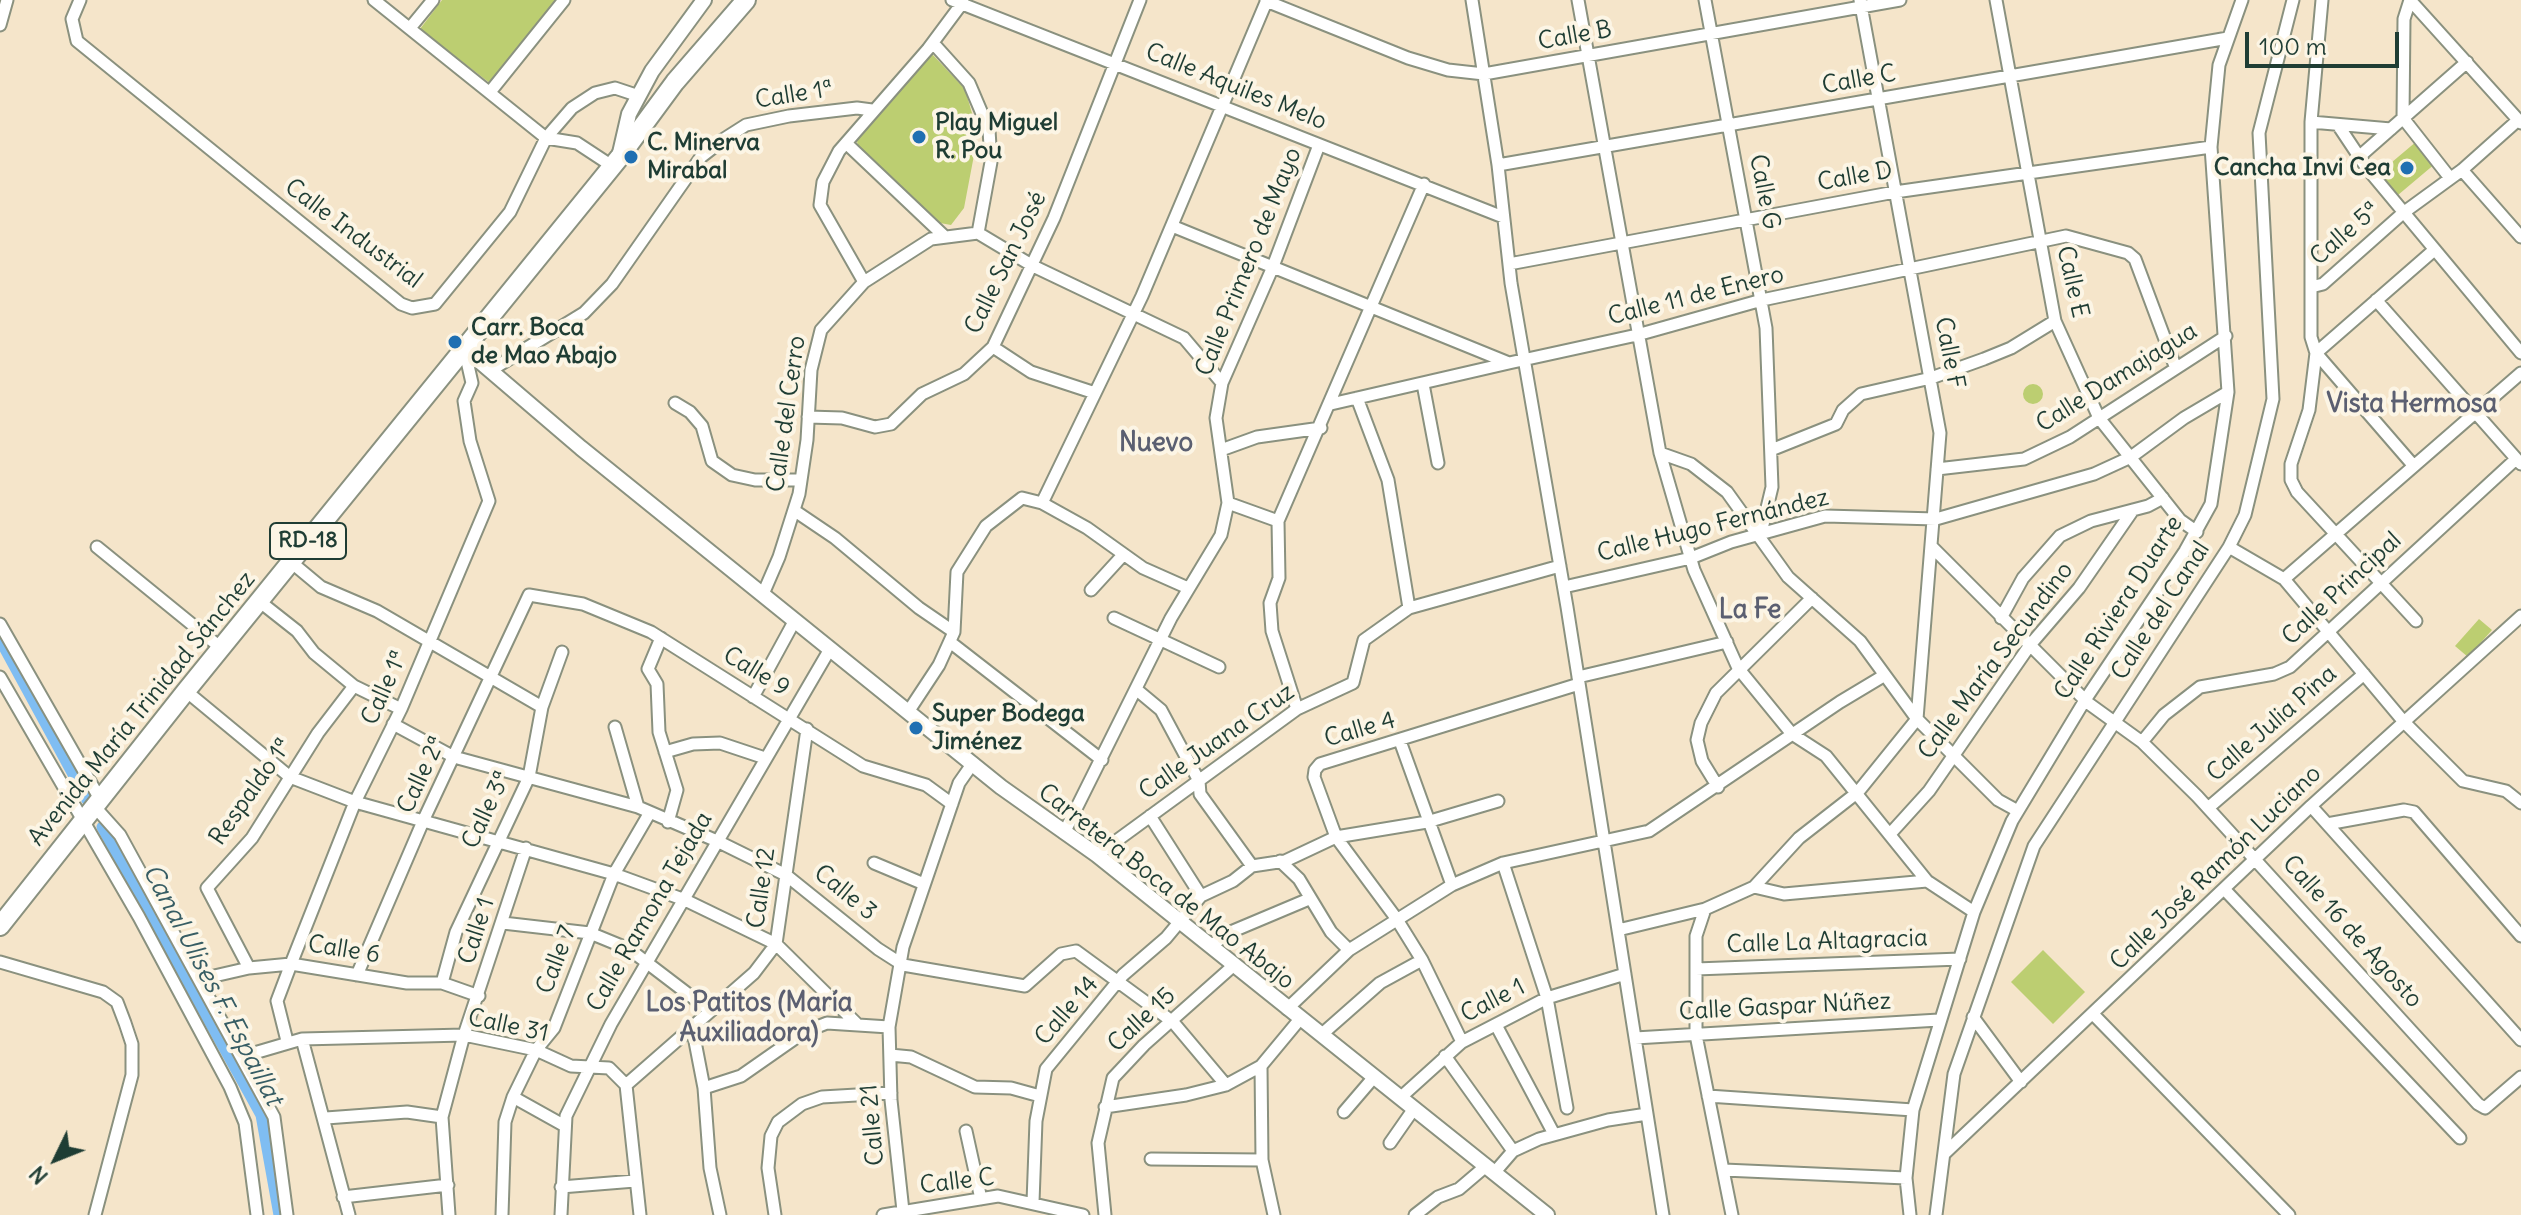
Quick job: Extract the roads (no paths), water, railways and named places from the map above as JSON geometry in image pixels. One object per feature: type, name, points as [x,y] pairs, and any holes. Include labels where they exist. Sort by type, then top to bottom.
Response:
[{"type":"main road","name":"Avenida María Trinidad Sánchez","points":[[0,926],[186,691],[616,162],[675,82],[746,0]]},
{"type":"street","points":[[0,25],[7,0]]},
{"type":"street","name":"Calle Industrial","points":[[80,0],[72,19],[77,41],[401,304],[412,308],[435,304],[510,212],[546,138],[572,108],[595,93],[615,88],[639,96]]},
{"type":"street","points":[[374,0],[546,138],[577,143],[616,162],[629,114],[652,71],[704,0]]},
{"type":"street","points":[[410,28],[433,0]]},
{"type":"street","points":[[490,92],[564,0]]},
{"type":"street","name":"Calle San José","points":[[808,417],[842,418],[875,427],[891,424],[922,394],[964,374],[993,347],[1033,266],[1140,0]]},
{"type":"street","points":[[1042,503],[1132,316],[1266,0]]},
{"type":"street","name":"Calle B","points":[[1266,0],[1408,58],[1448,70],[1484,74],[1712,35],[1860,4],[1900,0]]},
{"type":"street","points":[[1472,0],[1498,165],[1509,264],[1564,587],[1663,1215]]},
{"type":"street","points":[[1578,0],[1660,453],[1691,558],[1738,668],[1792,734],[1826,756],[1858,792],[1927,881],[1974,912]]},
{"type":"street","name":"Calle G","points":[[1705,0],[1762,300],[1772,487],[1760,537]]},
{"type":"street","name":"Calle E","points":[[1996,0],[2055,321],[2099,418],[2180,520],[2197,532]]},
{"type":"street","name":"Calle Riviera Duarte","points":[[1910,1215],[1906,1178],[1913,1110],[1974,912],[2018,811],[2197,532],[2215,489],[2228,392],[2211,147],[2219,65],[2242,0]]},
{"type":"street","name":"Calle del Canal","points":[[1936,1215],[1954,1074],[2040,834],[2229,547],[2245,515],[2273,399],[2259,133],[2293,0]]},
{"type":"street","points":[[2322,0],[2311,122],[2311,337],[2316,353],[2413,465]]},
{"type":"street","points":[[2450,178],[2403,118],[2404,19],[2410,0],[2519,118]]},
{"type":"street","points":[[864,282],[820,205],[823,182],[846,143],[872,110],[933,43],[958,1]]},
{"type":"street","name":"Calle Aquiles Melo","points":[[958,1],[1503,217]]},
{"type":"street","name":"Calle F","points":[[1860,4],[1940,433],[1936,519],[1931,546],[1917,719]]},
{"type":"street","name":"Calle C","points":[[1498,165],[2228,38]]},
{"type":"street","points":[[933,43],[969,83],[989,130],[991,162],[978,233],[1021,255],[1033,266],[1132,316],[1184,338],[1222,383]]},
{"type":"street","points":[[2360,156],[2467,62]]},
{"type":"street","name":"Calle 1ª","points":[[491,370],[584,313],[612,284],[701,157],[724,139],[746,125],[789,116],[857,108],[872,110]]},
{"type":"street","name":"Calle 5ª","points":[[2311,287],[2323,284],[2403,213],[2462,170],[2519,118]]},
{"type":"street","points":[[2311,122],[2391,129]]},
{"type":"street","points":[[2338,125],[2433,251],[2521,353]]},
{"type":"street","points":[[846,143],[943,235]]},
{"type":"street","name":"Calle Primero de Mayo","points":[[1064,833],[1188,588],[1221,535],[1228,503],[1216,418],[1222,383],[1272,269],[1319,145]]},
{"type":"street","name":"Calle D","points":[[1509,264],[1895,192],[2029,170],[2211,147]]},
{"type":"street","points":[[2462,170],[2521,237]]},
{"type":"street","points":[[1297,709],[1272,631],[1270,603],[1279,578],[1278,521],[1321,428],[1424,184]]},
{"type":"street","points":[[1172,226],[1509,363]]},
{"type":"street","name":"Calle del Cerro","points":[[763,594],[795,511],[816,340],[829,318],[864,282],[943,235],[978,233]]},
{"type":"street","name":"Calle 11 de Enero","points":[[1331,404],[1637,335],[1762,300],[2066,236],[2128,253],[2135,259],[2175,366]]},
{"type":"street","points":[[2416,621],[2297,492],[2291,480],[2291,464],[2309,410],[2316,353],[2433,251]]},
{"type":"street","points":[[2376,300],[2519,461]]},
{"type":"street","points":[[1771,450],[1836,424],[1843,410],[1861,394],[1931,378],[2011,348],[2055,321]]},
{"type":"street","name":"Calle Damajagua","points":[[1937,469],[2024,459],[2099,418],[2175,366],[2226,336]]},
{"type":"street","points":[[993,347],[1031,372],[1095,393]]},
{"type":"street","name":"Calle 1ª","points":[[287,1041],[277,1001],[355,802],[401,709],[489,501],[470,441],[464,401],[472,383],[464,348]]},
{"type":"street","name":"Carretera Boca de Mao Abajo","points":[[464,348],[908,712],[1097,855],[1547,1215]]},
{"type":"street","points":[[2284,579],[2521,373]]},
{"type":"street","points":[[1423,384],[1438,463]]},
{"type":"street","name":"Calle Hugo Fernández","points":[[1564,587],[1691,558],[1731,542],[1760,537],[1825,516],[1936,519],[2094,474],[2131,457],[2184,418],[2228,392]]},
{"type":"street","points":[[1357,398],[1388,480],[1409,608]]},
{"type":"street","points":[[675,403],[690,412],[702,426],[712,461],[732,475],[755,480],[801,480]]},
{"type":"street","points":[[1221,450],[1257,437],[1321,428]]},
{"type":"street","points":[[1660,453],[1691,464],[1727,492],[1788,577],[1860,641],[1917,719],[1998,800],[2018,811]]},
{"type":"street","name":"Calle Principal","points":[[2142,742],[2164,715],[2200,687],[2274,674],[2290,667],[2380,582],[2519,461]]},
{"type":"street","points":[[908,712],[952,637],[957,572],[986,526],[1022,498],[1042,503],[1087,528],[1123,555],[1188,588]]},
{"type":"street","points":[[2001,618],[2023,578],[2060,536],[2091,521],[2163,498]]},
{"type":"street","points":[[1228,503],[1278,521]]},
{"type":"street","name":"Calle María Secundino","points":[[1890,834],[1929,791],[1952,753],[2030,645],[2079,588],[2133,510]]},
{"type":"street","points":[[795,511],[835,538],[1102,760]]},
{"type":"street","name":"Calle 16 de Agosto","points":[[1931,546],[2086,701],[2142,742],[2208,808],[2485,1108],[2521,1077]]},
{"type":"street","points":[[97,547],[221,648]]},
{"type":"street","points":[[2229,547],[2284,579],[2404,722],[2463,781],[2506,791],[2521,803]]},
{"type":"street","points":[[1091,590],[1123,555]]},
{"type":"street","points":[[291,562],[321,587],[377,611],[542,707]]},
{"type":"street","name":"Calle Juana Cruz","points":[[1097,855],[1297,709],[1353,683],[1364,640],[1409,608],[1560,566]]},
{"type":"street","name":"Calle 9","points":[[529,595],[583,604],[661,638],[863,766],[926,785],[952,804]]},
{"type":"street","name":"Calle 2ª","points":[[357,975],[424,819],[529,595]]},
{"type":"street","points":[[1718,787],[1702,761],[1697,740],[1701,723],[1716,693],[1738,668],[1812,598]]},
{"type":"street","points":[[259,601],[297,631],[314,653],[354,686],[401,709]]},
{"type":"street","name":"Calle José Ramón Luciano","points":[[1944,1154],[2257,861],[2311,806],[2521,616]]},
{"type":"street","points":[[1114,618],[1219,667]]},
{"type":"street","points":[[753,697],[795,620]]},
{"type":"street","points":[[0,624],[97,802],[120,835],[244,1056],[274,1117],[287,1215]]},
{"type":"street","points":[[661,638],[648,669],[657,684],[659,732],[677,790],[668,822]]},
{"type":"street","name":"Calle 4","points":[[1462,1042],[1422,960],[1396,918],[1336,837],[1314,777],[1315,770],[1320,764],[1400,741],[1579,680],[1727,642]]},
{"type":"street","name":"Calle Ramona Tejada","points":[[561,1215],[565,1126],[591,1067],[645,964],[830,649]]},
{"type":"street","name":"Calle 3ª","points":[[442,983],[456,932],[529,777],[542,707],[562,652]]},
{"type":"street","name":"Calle Julia Pina","points":[[2208,808],[2364,674]]},
{"type":"street","points":[[1287,1009],[1349,950],[1452,885],[1503,863],[1649,831],[1885,675]]},
{"type":"street","points":[[0,677],[230,1087],[245,1123],[257,1215]]},
{"type":"street","name":"Respaldo 1ª","points":[[249,968],[207,888],[252,838],[290,777],[354,686]]},
{"type":"street","points":[[1137,690],[1161,710],[1199,781],[1200,794],[1252,866]]},
{"type":"street","points":[[186,691],[290,777],[355,802],[614,874],[685,900],[776,944],[857,1024]]},
{"type":"street","points":[[1618,930],[1705,909],[1754,887],[1799,838],[1858,792],[1917,719]]},
{"type":"street","name":"Calle 3","points":[[393,724],[454,757],[643,811],[717,841],[786,875],[903,965],[1025,986],[1061,954],[1076,951],[1173,1022],[1226,1085]]},
{"type":"street","points":[[615,727],[643,811]]},
{"type":"street","name":"Calle 12","points":[[626,1085],[754,973],[776,944],[807,729]]},
{"type":"street","points":[[1400,741],[1452,885]]},
{"type":"street","points":[[665,752],[693,744],[720,743],[765,758]]},
{"type":"street","name":"Calle 21","points":[[903,1211],[891,1093],[889,1027],[903,965],[903,947],[959,783],[973,763]]},
{"type":"street","points":[[1150,816],[1201,896],[1233,881],[1252,866],[1280,861],[1336,837],[1427,822],[1498,801]]},
{"type":"street","points":[[2311,806],[2521,1040]]},
{"type":"street","points":[[2327,824],[2404,810],[2414,812],[2521,936]]},
{"type":"street","name":"Calle 7","points":[[502,1215],[505,1122],[513,1097],[536,1050],[554,1028],[614,874],[643,811]]},
{"type":"street","name":"Calle 1","points":[[449,1215],[442,1117],[464,1035],[526,848]]},
{"type":"street","points":[[1280,861],[1299,879],[1331,932],[1349,950]]},
{"type":"street","points":[[874,863],[924,884]]},
{"type":"street","points":[[1503,863],[1547,998],[1567,1108]]},
{"type":"street","points":[[1754,887],[1784,894],[1927,881]]},
{"type":"street","points":[[2225,890],[2460,1138]]},
{"type":"street","name":"Calle 14","points":[[1033,1202],[1040,1096],[1046,1069],[1120,983],[1123,975],[1180,921],[1201,896]]},
{"type":"street","points":[[1210,946],[1233,931],[1309,899]]},
{"type":"street","points":[[1705,909],[1696,936],[1696,1035],[1732,1215]]},
{"type":"street","points":[[503,923],[590,933],[629,949],[709,1010]]},
{"type":"street","name":"Calle La Altagracia","points":[[1696,969],[1960,959]]},
{"type":"street","points":[[1321,1035],[1380,983],[1422,960]]},
{"type":"street","points":[[0,962],[103,992],[117,1002],[125,1023],[132,1044],[132,1075],[95,1215]]},
{"type":"street","name":"Calle 6","points":[[201,979],[249,968],[291,964],[407,983],[442,983],[479,996]]},
{"type":"street","name":"Calle 15","points":[[1105,1215],[1098,1143],[1113,1078],[1144,1045],[1233,966]]},
{"type":"street","name":"Calle 1","points":[[1400,1098],[1462,1042],[1547,998],[1625,974]]},
{"type":"street","points":[[2093,1014],[2289,1215]]},
{"type":"street","points":[[1973,1017],[2021,1082]]},
{"type":"street","points":[[1105,1107],[1186,1095],[1226,1085],[1261,1066],[1300,1019]]},
{"type":"street","name":"Calle Gaspar Núñez","points":[[1635,1038],[1939,1020]]},
{"type":"street","points":[[704,1088],[757,1067],[804,1032],[827,1023],[889,1027]]},
{"type":"street","points":[[1496,1025],[1554,1134]]},
{"type":"street","points":[[692,1026],[704,1088],[710,1168],[720,1215]]},
{"type":"street","name":"Calle 31","points":[[244,1056],[302,1039],[464,1035],[536,1050],[571,1066],[609,1068],[626,1085]]},
{"type":"street","points":[[302,1039],[326,1118],[349,1215]]},
{"type":"street","points":[[890,1055],[911,1057],[975,1087],[1011,1088],[1040,1096]]},
{"type":"street","points":[[1445,1056],[1513,1151]]},
{"type":"street","points":[[1261,1066],[1262,1160],[1274,1215]]},
{"type":"street","points":[[1344,1112],[1374,1077]]},
{"type":"street","points":[[626,1085],[640,1215]]},
{"type":"street","points":[[775,1215],[768,1168],[771,1136],[778,1122],[802,1104],[822,1097],[891,1093]]},
{"type":"street","points":[[1708,1096],[1913,1110]]},
{"type":"street","points":[[513,1097],[565,1126]]},
{"type":"street","points":[[1390,1143],[1413,1110]]},
{"type":"street","points":[[326,1118],[407,1112],[442,1117]]},
{"type":"street","points":[[1415,1215],[1438,1197],[1459,1189],[1490,1170],[1513,1151],[1554,1134],[1647,1114]]},
{"type":"street","points":[[966,1131],[981,1199]]},
{"type":"street","points":[[1151,1159],[1262,1160]]},
{"type":"street","points":[[1724,1170],[1906,1178]]},
{"type":"street","points":[[561,1187],[635,1181]]},
{"type":"street","points":[[343,1197],[448,1185]]},
{"type":"street","name":"Calle C","points":[[883,1215],[1009,1197],[1083,1215]]},
{"type":"waterway","name":"Canal Ulises F. Espaillat","points":[[0,640],[87,800]]},
{"type":"waterway","name":"Canal Ulises F. Espaillat","points":[[102,827],[261,1115],[279,1215]]},
{"type":"place","name":"Play Miguel R. Pou","points":[[919,137]]},
{"type":"place","name":"C. Minerva Mirabal","points":[[631,157]]},
{"type":"place","name":"Cancha Invi Cea","points":[[2407,168]]},
{"type":"place","name":"Carr. Boca de Mao Abajo","points":[[455,342]]},
{"type":"place","name":"Super Bodega Jiménez","points":[[916,728]]},
{"type":"district","name":"Vista Hermosa","points":[[2412,405]]},
{"type":"district","name":"Nuevo","points":[[1156,444]]},
{"type":"district","name":"La Fe","points":[[1750,611]]},
{"type":"district","name":"Los Patitos (María Auxiliadora)","points":[[749,1019]]}]
